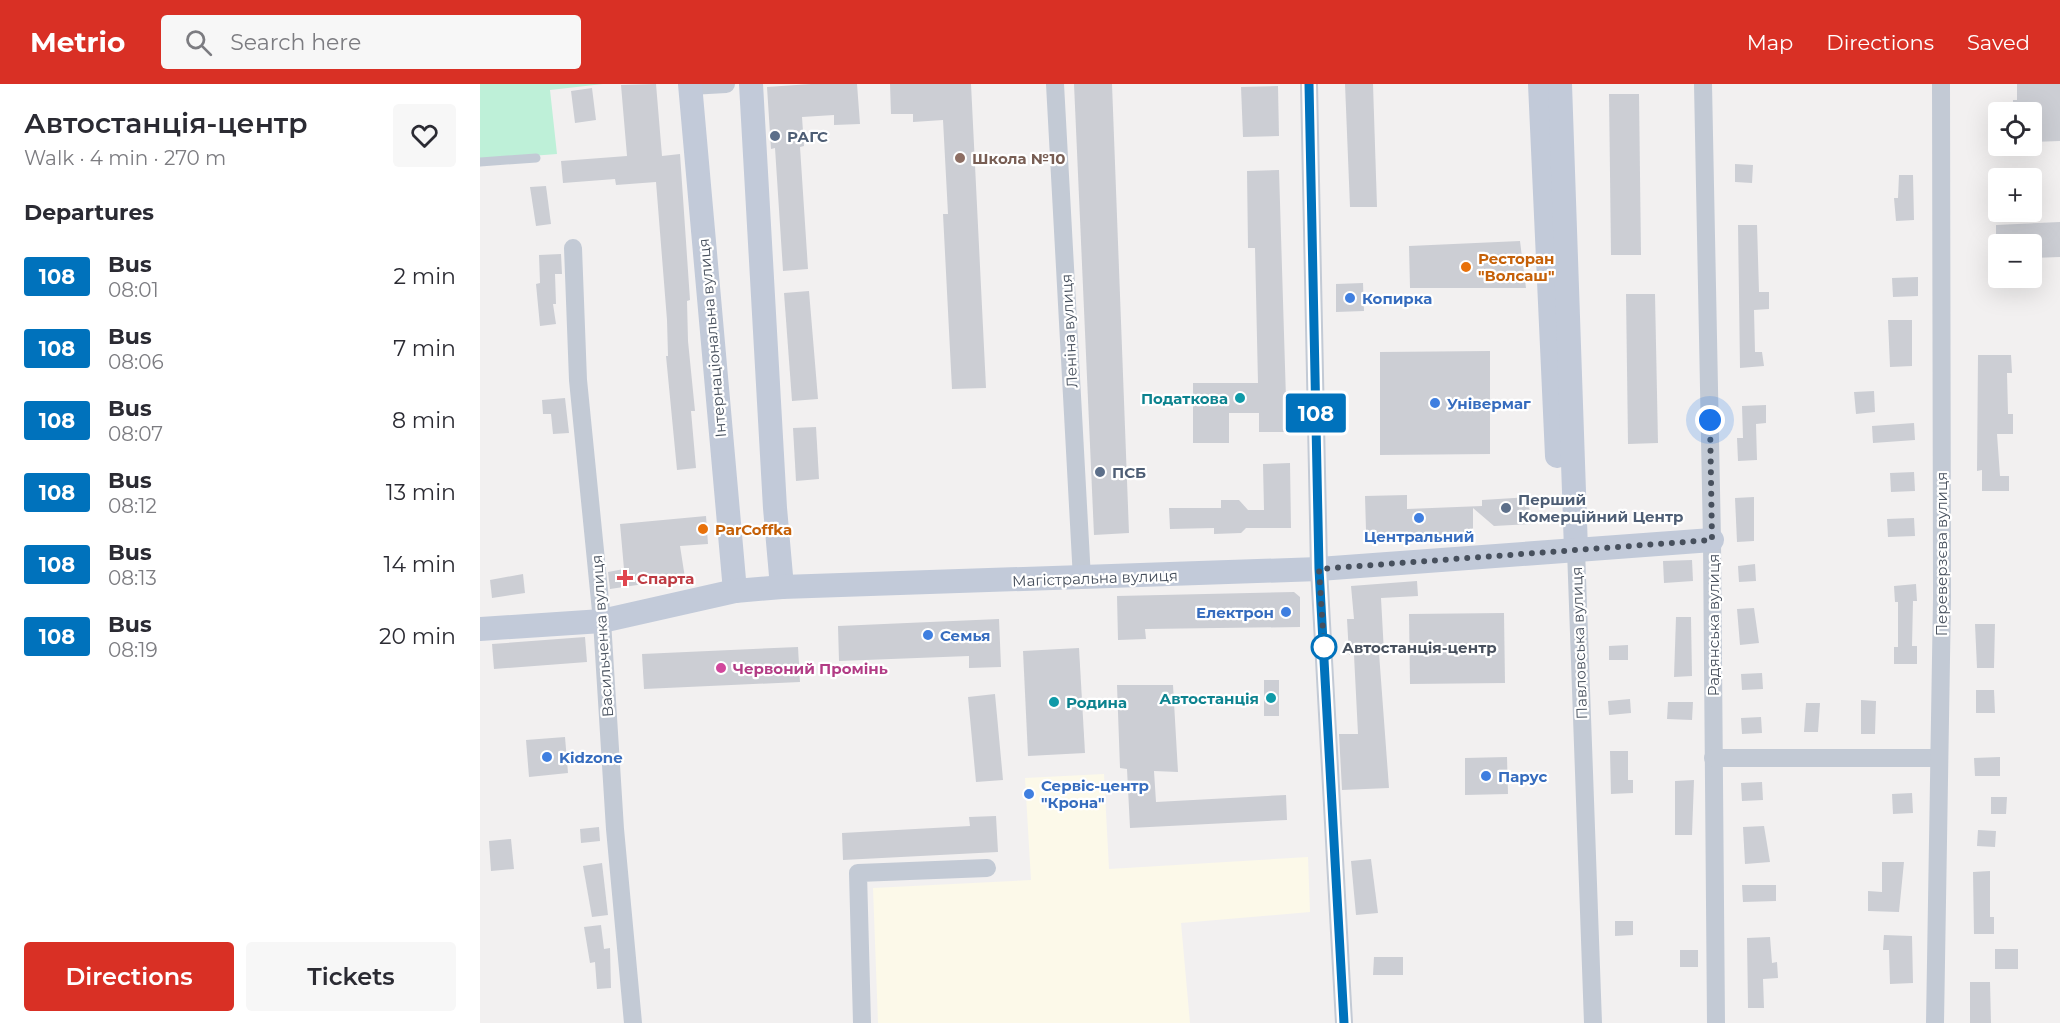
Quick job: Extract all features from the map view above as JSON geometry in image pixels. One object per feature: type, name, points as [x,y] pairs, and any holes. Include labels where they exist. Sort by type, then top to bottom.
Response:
[{"type":"street","points":[[690,85],[726,84]]},
{"type":"street","points":[[752,84],[775,508],[782,587]]},
{"type":"street","name":"Леніна вулиця","points":[[1055,84],[1082,579]]},
{"type":"street","points":[[1309,84],[1319,569],[1344,1023]]},
{"type":"street","name":"Павловська вулиця","points":[[1540,84],[1551,355],[1569,549]]},
{"type":"street","name":"Павловська вулиця","points":[[1560,84],[1569,549],[1593,1023]]},
{"type":"street","name":"Радянська вулиця","points":[[1703,84],[1712,540],[1716,1023]]},
{"type":"street","name":"Переверзєва вулиця","points":[[1935,1023],[1939,758],[1941,84]]},
{"type":"street","name":"Інтернаціональна вулиця","points":[[690,85],[735,591]]},
{"type":"street","name":"Васильченка вулиця","points":[[573,248],[578,380],[602,621],[615,829],[633,1023]]},
{"type":"street","name":"Магістральна вулиця","points":[[480,629],[602,621],[735,591],[782,587],[1082,579],[1319,569],[1712,540]]},
{"type":"street","points":[[1713,758],[1939,758]]},
{"type":"street","points":[[862,1023],[858,873],[987,868]]},
{"type":"lane","points":[[480,162],[537,158]]},
{"type":"shaded area","points":[[1104,774],[1109,869],[1308,857],[1310,912],[1181,923],[1190,1023],[878,1023],[873,888],[1031,880],[1025,778]]},
{"type":"green space","points":[[480,84],[603,84],[550,90],[557,154],[480,160]]},
{"type":"building","points":[[656,84],[662,156],[680,154],[690,300],[687,301],[688,341],[695,411],[691,411],[696,468],[677,470],[666,356],[668,356],[667,320],[656,182],[616,185],[615,179],[563,183],[561,161],[627,156],[621,85]]},
{"type":"building","points":[[857,84],[860,124],[834,125],[834,115],[802,117],[804,146],[800,147],[808,269],[783,271],[775,148],[771,149],[767,87]]},
{"type":"building","points":[[890,84],[971,84],[986,388],[952,389],[943,214],[948,214],[943,120],[913,122],[913,114],[891,114]]},
{"type":"building","points":[[1074,84],[1112,84],[1129,533],[1094,535]]},
{"type":"building","points":[[1345,84],[1373,84],[1377,207],[1350,207]]},
{"type":"building","points":[[2017,84],[2060,84],[2060,141],[2042,142],[2042,102],[2013,102],[2017,100]]},
{"type":"building","points":[[1278,86],[1279,136],[1243,137],[1241,87]]},
{"type":"building","points":[[592,88],[596,120],[575,123],[571,91]]},
{"type":"building","points":[[1609,94],[1639,94],[1641,255],[1611,255]]},
{"type":"building","points":[[1735,164],[1753,165],[1752,183],[1735,182]]},
{"type":"building","points":[[1279,170],[1287,432],[1259,432],[1259,413],[1229,413],[1229,443],[1193,443],[1193,383],[1258,383],[1255,248],[1248,248],[1247,171]]},
{"type":"building","points":[[1899,175],[1913,175],[1914,220],[1896,221],[1894,198],[1898,198]]},
{"type":"building","points":[[546,186],[551,224],[536,226],[530,187]]},
{"type":"building","points":[[2060,222],[2060,257],[2042,258],[2042,234],[1996,234],[1996,225]]},
{"type":"building","points":[[1738,225],[1757,225],[1759,292],[1769,292],[1769,309],[1754,310],[1755,352],[1762,352],[1764,366],[1740,368]]},
{"type":"building","name":"Ресторан \"Волсаш\"","points":[[1520,241],[1526,288],[1410,288],[1409,246]]},
{"type":"building","points":[[561,254],[562,274],[555,274],[556,304],[553,304],[556,324],[540,326],[536,284],[540,283],[539,255]]},
{"type":"building","points":[[1918,277],[1918,296],[1893,297],[1892,278]]},
{"type":"building","name":"Копирка","points":[[1363,283],[1364,311],[1336,312],[1336,284]]},
{"type":"building","points":[[809,291],[818,399],[792,401],[784,293]]},
{"type":"building","points":[[1626,294],[1655,294],[1658,443],[1628,444]]},
{"type":"building","points":[[1888,320],[1912,320],[1912,366],[1890,367]]},
{"type":"building","name":"Універмаг","points":[[1490,351],[1490,454],[1380,455],[1380,352]]},
{"type":"building","points":[[1978,355],[2011,355],[2012,373],[2007,373],[2008,414],[2013,414],[2013,434],[1997,434],[2000,476],[2009,476],[2009,491],[1982,491],[1982,470],[1977,471]]},
{"type":"building","points":[[1874,391],[1875,412],[1856,414],[1854,392]]},
{"type":"building","points":[[565,398],[569,433],[553,434],[551,414],[543,414],[542,400]]},
{"type":"building","points":[[1766,405],[1766,423],[1756,424],[1757,460],[1738,461],[1737,438],[1743,438],[1742,406]]},
{"type":"building","points":[[1914,423],[1915,440],[1873,443],[1872,426]]},
{"type":"building","points":[[816,427],[819,479],[796,481],[793,428]]},
{"type":"building","points":[[1290,463],[1291,528],[1246,528],[1241,533],[1214,534],[1214,528],[1170,529],[1169,508],[1221,508],[1221,500],[1239,500],[1248,510],[1264,510],[1263,464]]},
{"type":"building","points":[[1914,472],[1915,491],[1891,492],[1890,473]]},
{"type":"building","name":"Центральний","points":[[1407,495],[1407,509],[1482,506],[1482,500],[1528,497],[1531,524],[1494,526],[1473,508],[1473,528],[1465,535],[1373,537],[1366,530],[1365,496]]},
{"type":"building","points":[[1754,497],[1754,541],[1737,542],[1735,498]]},
{"type":"building","points":[[706,516],[708,544],[680,546],[685,578],[610,589],[608,572],[624,569],[620,524]]},
{"type":"building","points":[[1914,518],[1915,536],[1888,537],[1887,519]]},
{"type":"building","points":[[1692,560],[1693,581],[1664,583],[1663,561]]},
{"type":"building","points":[[1755,564],[1756,581],[1739,582],[1738,566]]},
{"type":"building","points":[[523,574],[525,593],[492,598],[490,580]]},
{"type":"building","points":[[1417,581],[1418,596],[1381,598],[1384,653],[1379,653],[1389,788],[1342,790],[1339,734],[1358,734],[1354,655],[1349,655],[1347,619],[1354,619],[1351,586]]},
{"type":"building","points":[[1916,584],[1917,601],[1913,601],[1912,646],[1917,646],[1917,664],[1894,664],[1894,647],[1898,647],[1898,602],[1895,602],[1894,586]]},
{"type":"building","points":[[1294,592],[1300,597],[1300,627],[1145,629],[1146,639],[1118,640],[1117,596]]},
{"type":"building","points":[[1754,608],[1759,643],[1740,645],[1737,609]]},
{"type":"building","points":[[1504,613],[1505,683],[1410,684],[1409,614]]},
{"type":"building","points":[[1676,617],[1691,617],[1692,676],[1674,677]]},
{"type":"building","points":[[999,619],[1001,667],[969,668],[969,656],[839,661],[838,626]]},
{"type":"building","points":[[1975,624],[1995,624],[1994,668],[1977,668]]},
{"type":"building","points":[[585,637],[587,662],[494,669],[492,644]]},
{"type":"building","points":[[1628,645],[1628,660],[1609,660],[1609,646]]},
{"type":"building","name":"Червоний Промінь","points":[[798,647],[800,682],[644,689],[642,654]]},
{"type":"building","name":"Родина","points":[[1079,648],[1085,753],[1028,756],[1023,651]]},
{"type":"building","points":[[1762,673],[1763,689],[1742,690],[1741,674]]},
{"type":"building","name":"Автостанція","points":[[1264,680],[1279,680],[1279,716],[1264,716]]},
{"type":"building","points":[[1117,685],[1173,685],[1178,772],[1154,771],[1156,802],[1286,795],[1287,820],[1130,828],[1127,769],[1120,768]]},
{"type":"building","points":[[1976,690],[1994,690],[1995,713],[1976,713]]},
{"type":"building","points":[[995,694],[1003,780],[976,782],[968,697]]},
{"type":"building","points":[[1630,699],[1631,713],[1609,715],[1608,701]]},
{"type":"building","points":[[1861,700],[1876,701],[1875,734],[1861,734]]},
{"type":"building","points":[[1668,702],[1693,702],[1692,720],[1667,719]]},
{"type":"building","points":[[1806,703],[1820,703],[1818,732],[1804,732]]},
{"type":"building","points":[[1761,717],[1762,733],[1742,734],[1741,718]]},
{"type":"building","name":"Kidzone","points":[[565,737],[568,773],[529,777],[526,740]]},
{"type":"building","points":[[1610,751],[1628,751],[1628,780],[1633,780],[1633,793],[1611,794]]},
{"type":"building","name":"Парус","points":[[1507,757],[1508,794],[1465,795],[1465,758]]},
{"type":"building","points":[[2000,757],[2000,776],[1975,776],[1974,758]]},
{"type":"building","points":[[1694,780],[1692,835],[1675,835],[1675,781]]},
{"type":"building","points":[[1762,782],[1763,800],[1742,801],[1741,783]]},
{"type":"building","points":[[1912,793],[1913,813],[1893,814],[1892,794]]},
{"type":"building","points":[[1991,797],[2007,797],[2006,814],[1991,814]]},
{"type":"building","points":[[996,816],[998,852],[843,860],[842,833],[970,826],[969,817]]},
{"type":"building","points":[[1764,826],[1770,862],[1745,864],[1743,827]]},
{"type":"building","points":[[599,827],[600,841],[581,843],[580,829]]},
{"type":"building","points":[[1978,830],[1996,831],[1995,847],[1977,846]]},
{"type":"building","points":[[511,839],[514,869],[491,871],[489,841]]},
{"type":"building","points":[[1371,859],[1378,913],[1356,915],[1351,861]]},
{"type":"building","points":[[1882,862],[1904,862],[1899,912],[1868,911],[1868,891],[1882,892]]},
{"type":"building","points":[[602,863],[608,915],[592,917],[583,866]]},
{"type":"building","points":[[1990,871],[1990,917],[1994,917],[1994,934],[1974,934],[1973,872]]},
{"type":"building","points":[[1742,885],[1776,885],[1776,901],[1743,902]]},
{"type":"building","points":[[1615,921],[1633,921],[1633,935],[1615,936]]},
{"type":"building","points":[[601,925],[604,949],[610,948],[611,988],[597,989],[595,962],[590,963],[584,927]]},
{"type":"building","points":[[1884,935],[1912,936],[1913,983],[1890,984],[1889,950],[1883,950]]},
{"type":"building","points":[[1770,937],[1772,963],[1777,962],[1778,978],[1763,979],[1764,1008],[1748,1008],[1747,938]]},
{"type":"building","points":[[1995,949],[2018,949],[2018,969],[1995,969]]},
{"type":"building","points":[[1680,950],[1698,950],[1698,967],[1680,967]]},
{"type":"building","points":[[1374,957],[1403,957],[1403,975],[1373,975]]},
{"type":"building","points":[[1970,982],[1990,982],[1991,1023],[1970,1023]]},
{"type":"bus line","name":"108","points":[[1309,84],[1319,569],[1344,1023]]},
{"type":"place","name":"РАГС","points":[[775,136]]},
{"type":"place","name":"Школа №10","points":[[960,158]]},
{"type":"place","name":"Ресторан \"Волсаш\"","points":[[1466,267]]},
{"type":"place","name":"Копирка","points":[[1350,298]]},
{"type":"place","name":"Податкова","points":[[1240,398]]},
{"type":"place","name":"Універмаг","points":[[1435,403]]},
{"type":"place","name":"ПСБ","points":[[1100,472]]},
{"type":"place","name":"Перший Комерційний Центр","points":[[1506,508]]},
{"type":"place","name":"Центральний","points":[[1419,518]]},
{"type":"place","name":"ParCoffka","points":[[703,529]]},
{"type":"place","name":"Спарта","points":[[625,578]]},
{"type":"place","name":"Електрон","points":[[1286,612]]},
{"type":"place","name":"Семья","points":[[928,635]]},
{"type":"place","name":"Автостанція-центр","points":[[1324,647]]},
{"type":"place","name":"Червоний Промінь","points":[[721,668]]},
{"type":"place","name":"Автостанція","points":[[1271,698]]},
{"type":"place","name":"Родина","points":[[1054,702]]},
{"type":"place","name":"Kidzone","points":[[547,757]]},
{"type":"place","name":"Парус","points":[[1486,776]]},
{"type":"place","name":"Сервіс-центр \"Крона\"","points":[[1029,794]]},
{"type":"route","points":[[1324,647],[1319,569],[1563,549],[1712,540],[1710,420]]}]
